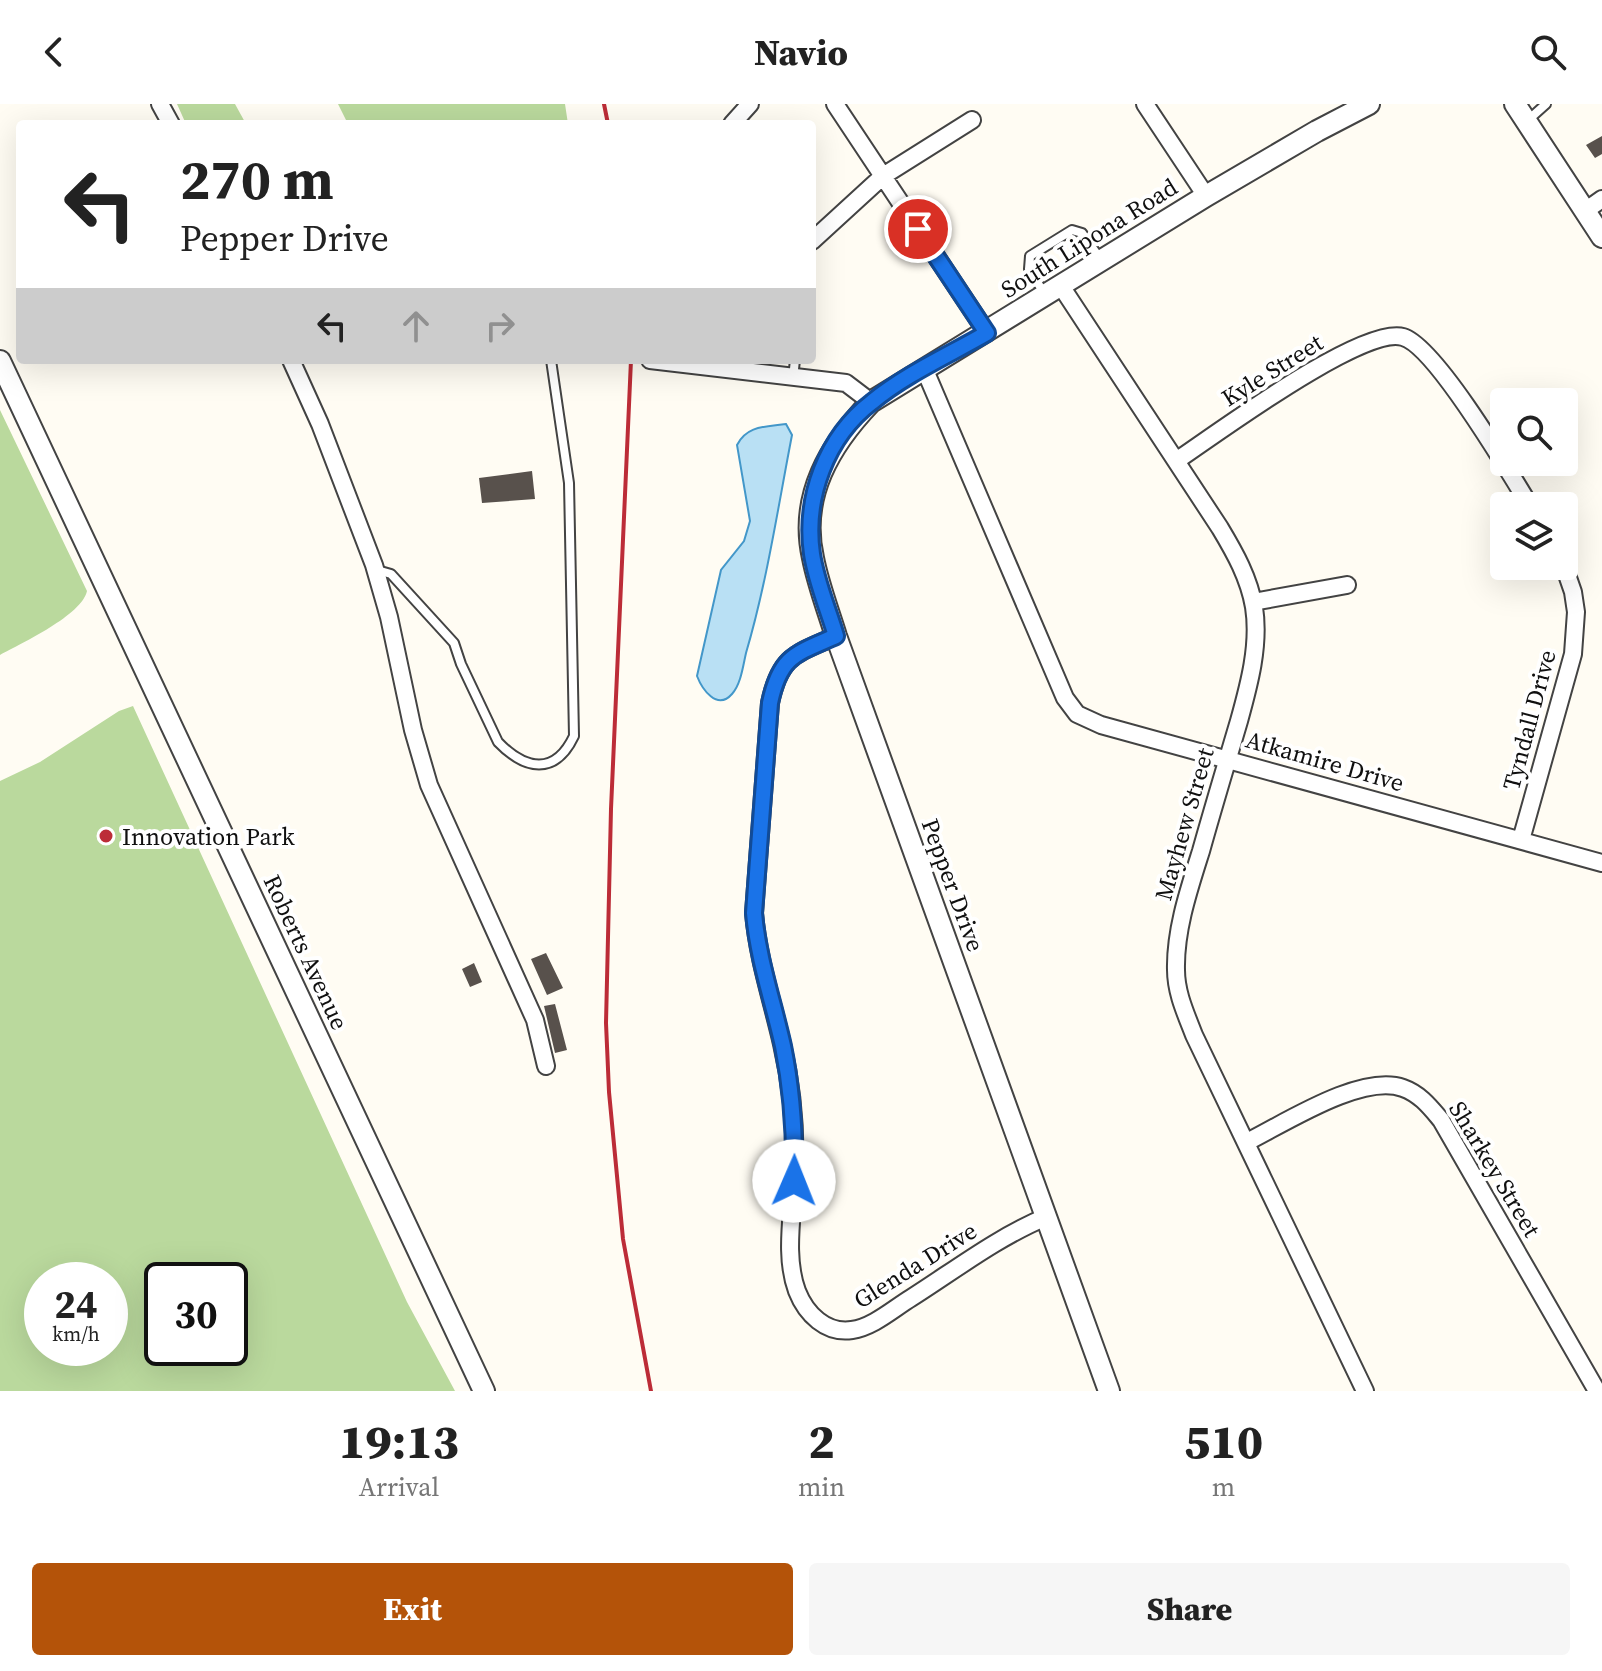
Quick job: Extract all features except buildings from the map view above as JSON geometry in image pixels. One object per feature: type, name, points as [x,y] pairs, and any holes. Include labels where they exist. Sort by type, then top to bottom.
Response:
[{"type":"street","points":[[736,120],[750,104]]},
{"type":"street","points":[[835,104],[987,333]]},
{"type":"street","points":[[1145,104],[1206,196]]},
{"type":"street","name":"South Lipona Road","points":[[871,402],[1206,196],[1369,104]]},
{"type":"street","points":[[1515,104],[1593,205],[1602,237]]},
{"type":"street","points":[[816,237],[883,176],[972,120]]},
{"type":"street","name":"Mayhew Street","points":[[1053,291],[1176,461],[1238,560],[1253,602],[1256,634],[1252,665],[1189,892],[1179,937],[1176,970],[1183,1006],[1194,1035],[1365,1391]]},
{"type":"street","name":"Kyle Street","points":[[1176,461],[1329,361],[1372,340],[1390,335],[1401,336],[1417,344],[1444,373],[1521,492]]},
{"type":"street","name":"Roberts Avenue","points":[[0,361],[484,1391]]},
{"type":"street","points":[[293,364],[351,502],[375,569],[429,785],[535,1020],[546,1066]]},
{"type":"street","points":[[718,365],[748,366],[793,378],[846,383],[871,402]]},
{"type":"street","name":"Atkamire Drive","points":[[924,368],[1071,708],[1085,719],[1602,863]]},
{"type":"street","name":"Pepper Drive","points":[[871,402],[842,434],[827,457],[816,485],[810,520],[812,556],[836,636],[1109,1391]]},
{"type":"street","name":"Tyndall Drive","points":[[1521,840],[1573,654],[1576,612],[1569,580]]},
{"type":"street","points":[[1253,602],[1347,585]]},
{"type":"street","name":"Glenda Drive","points":[[836,636],[794,656],[782,666],[775,680],[770,703],[754,913],[757,947],[783,1046],[792,1103],[795,1140],[790,1222],[796,1288],[811,1316],[825,1325],[852,1330],[884,1315],[1004,1238],[1046,1217]]},
{"type":"street","name":"Sharkey Street","points":[[1247,1142],[1354,1089],[1388,1084],[1414,1093],[1433,1111],[1449,1133],[1597,1391]]},
{"type":"lane","points":[[1526,122],[1546,104]]},
{"type":"lane","points":[[1053,291],[1029,269],[1030,256],[1072,230],[1082,233],[1101,261]]},
{"type":"lane","points":[[375,569],[391,574],[454,643],[492,729],[506,750],[528,764],[539,765],[555,760],[567,750],[574,736],[569,483],[552,364]]},
{"type":"lane","points":[[793,378],[795,364]]},
{"type":"green space","points":[[177,104],[235,104],[244,120],[184,120]]},
{"type":"green space","points":[[338,104],[565,104],[567,120],[346,120]]},
{"type":"green space","points":[[0,410],[87,591],[83,600],[63,619],[0,655]]},
{"type":"green space","name":"Innovation Park","points":[[133,706],[407,1302],[455,1391],[0,1391],[0,781],[40,762],[119,711]]},
{"type":"water","points":[[786,424],[792,435],[766,572],[741,675],[732,694],[726,699],[716,699],[706,692],[697,676],[721,570],[744,541],[750,521],[737,445],[752,430]]},
{"type":"railway","points":[[604,104],[607,120]]},
{"type":"railway","points":[[631,364],[611,809],[606,1023],[609,1092],[623,1239],[651,1391]]},
{"type":"place","name":"Innovation Park","points":[[106,836]]},
{"type":"route","points":[[794,1181],[792,1103],[783,1046],[757,947],[754,913],[770,703],[782,666],[794,656],[836,636],[812,556],[810,520],[816,485],[827,457],[842,434],[871,402],[987,333],[918,229]]}]
